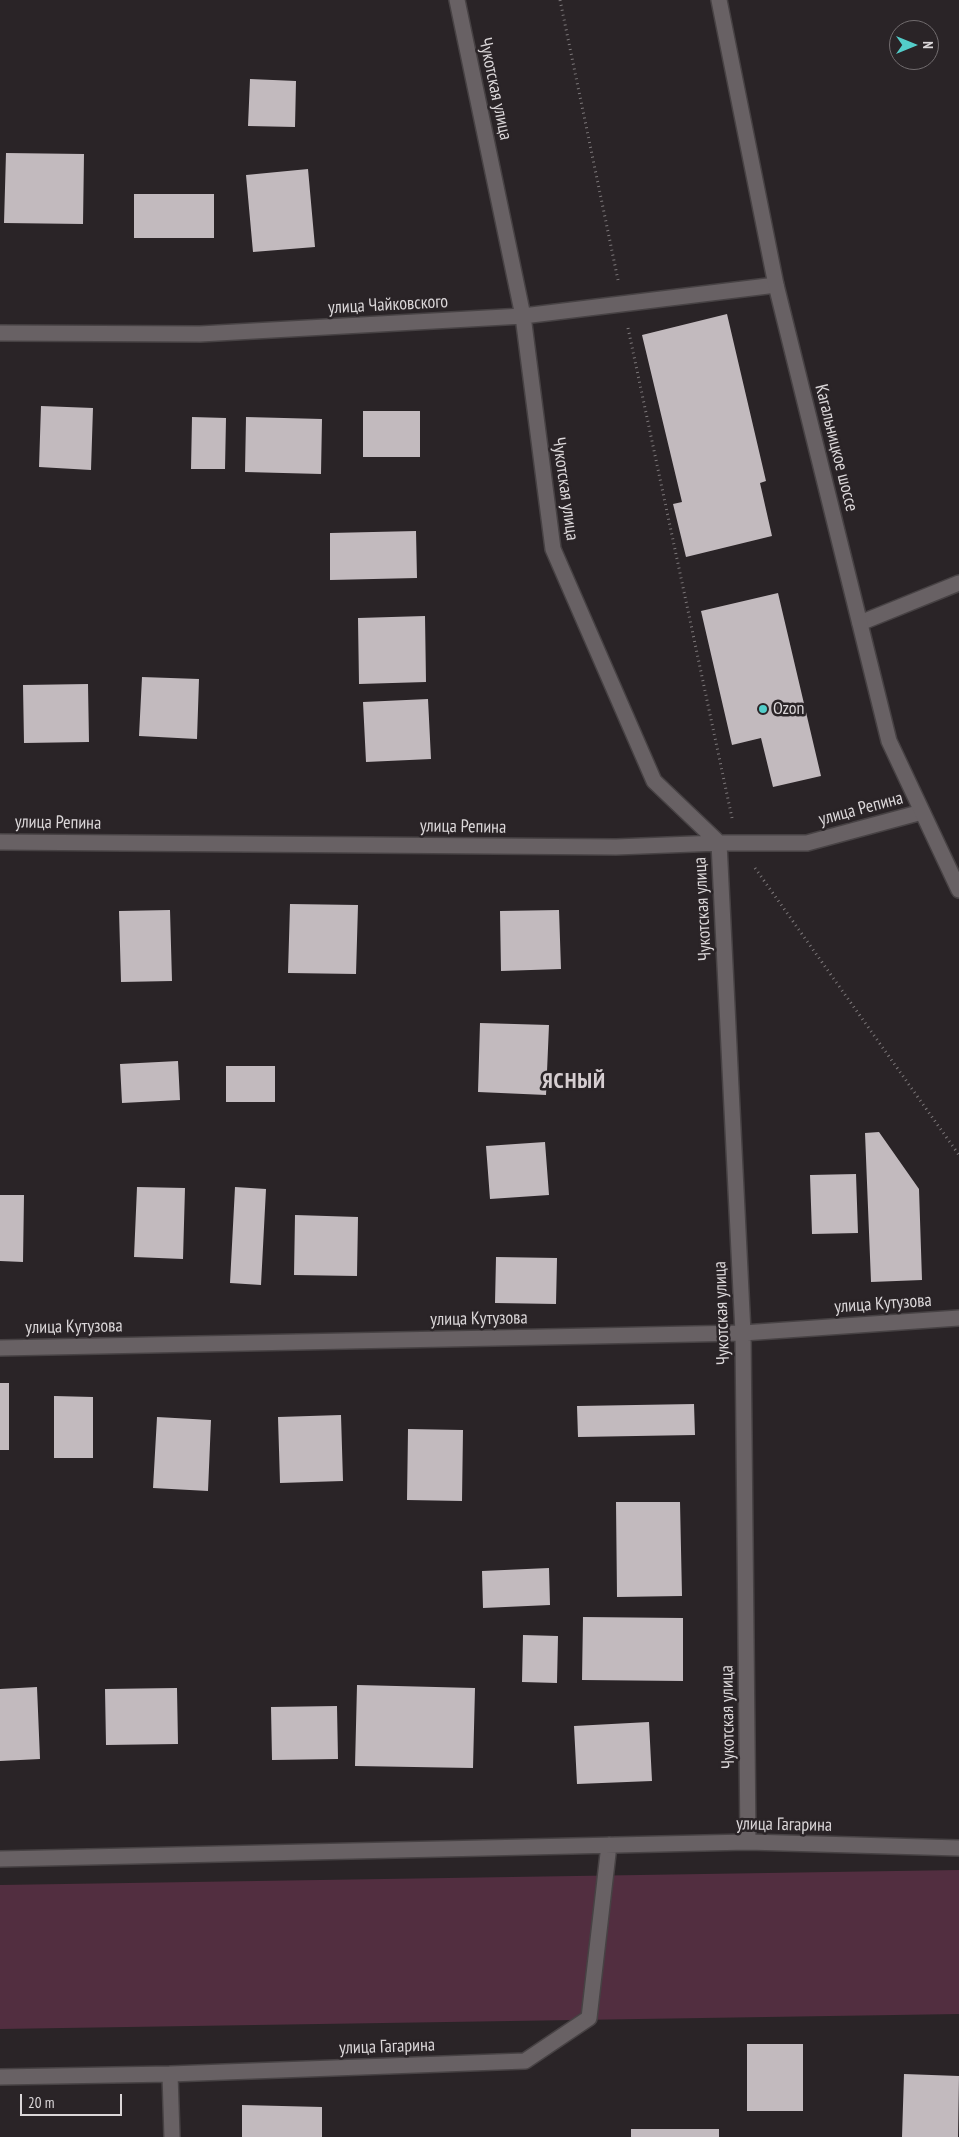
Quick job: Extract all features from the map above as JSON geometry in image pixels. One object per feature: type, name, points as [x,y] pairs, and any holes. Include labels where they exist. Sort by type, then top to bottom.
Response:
[{"type":"street","name":"Чукотская улица","points":[[457,0],[523,316],[553,549],[654,781],[719,843],[743,1333],[748,1842]]},
{"type":"street","name":"Кагальницкое шоссе","points":[[719,0],[776,285],[888,741],[959,890]]},
{"type":"street","name":"улица Чайковского","points":[[0,333],[200,334],[523,316],[623,306],[776,285]]},
{"type":"street","points":[[860,623],[959,583]]},
{"type":"street","name":"улица Репина","points":[[0,842],[606,847],[719,843],[807,843],[922,812]]},
{"type":"street","name":"улица Кутузова","points":[[0,1348],[743,1333],[959,1318]]},
{"type":"street","name":"улица Гагарина","points":[[0,1859],[748,1842],[959,1848]]},
{"type":"street","name":"улица Гагарина","points":[[0,2077],[170,2074],[525,2061],[589,2018],[609,1845]]},
{"type":"street","points":[[170,2074],[172,2137]]},
{"type":"path","points":[[560,0],[737,843],[959,1155]]},
{"type":"shaded area","points":[[959,1870],[959,2014],[0,2029],[0,1885]]},
{"type":"building","points":[[250,79],[296,81],[295,127],[248,126]]},
{"type":"building","points":[[6,153],[84,154],[83,224],[4,223]]},
{"type":"building","points":[[308,169],[315,247],[253,252],[246,175]]},
{"type":"building","points":[[134,194],[214,194],[214,238],[134,238]]},
{"type":"building","points":[[727,314],[766,481],[760,483],[772,536],[686,557],[673,504],[682,502],[642,335]]},
{"type":"building","points":[[41,406],[93,408],[91,470],[39,467]]},
{"type":"building","points":[[363,411],[420,411],[420,457],[363,457]]},
{"type":"building","points":[[192,417],[226,418],[225,469],[191,469]]},
{"type":"building","points":[[246,417],[322,419],[321,474],[245,472]]},
{"type":"building","points":[[416,531],[417,578],[330,580],[330,533]]},
{"type":"building","points":[[778,593],[821,776],[773,787],[761,738],[732,745],[701,611]]},
{"type":"building","points":[[425,616],[426,682],[359,684],[358,618]]},
{"type":"building","points":[[142,677],[199,679],[197,739],[139,736]]},
{"type":"building","points":[[88,684],[89,742],[24,743],[23,685]]},
{"type":"building","points":[[428,699],[431,759],[366,762],[363,702]]},
{"type":"building","points":[[290,904],[358,905],[356,974],[288,973]]},
{"type":"building","points":[[170,910],[172,981],[121,982],[119,911]]},
{"type":"building","points":[[559,910],[561,969],[501,971],[500,911]]},
{"type":"building","points":[[480,1023],[549,1025],[546,1095],[478,1092]]},
{"type":"building","points":[[178,1061],[180,1100],[122,1103],[120,1064]]},
{"type":"building","points":[[226,1066],[275,1066],[275,1102],[226,1102]]},
{"type":"building","points":[[879,1132],[919,1189],[922,1280],[871,1282],[865,1133]]},
{"type":"building","points":[[545,1142],[549,1195],[490,1199],[486,1146]]},
{"type":"building","points":[[856,1174],[858,1233],[812,1234],[810,1175]]},
{"type":"building","points":[[137,1187],[185,1188],[183,1259],[134,1257]]},
{"type":"building","points":[[235,1187],[266,1189],[261,1285],[230,1283]]},
{"type":"building","points":[[0,1195],[24,1195],[23,1262],[0,1261]]},
{"type":"building","points":[[295,1215],[358,1217],[357,1276],[294,1275]]},
{"type":"building","points":[[496,1257],[557,1258],[556,1304],[495,1303]]},
{"type":"building","points":[[0,1383],[9,1383],[9,1450],[0,1450]]},
{"type":"building","points":[[54,1396],[93,1397],[93,1458],[54,1458]]},
{"type":"building","points":[[694,1404],[695,1435],[578,1437],[577,1406]]},
{"type":"building","points":[[341,1415],[343,1481],[280,1483],[278,1417]]},
{"type":"building","points":[[157,1417],[211,1420],[208,1491],[153,1488]]},
{"type":"building","points":[[408,1429],[463,1430],[462,1501],[407,1500]]},
{"type":"building","points":[[616,1502],[680,1502],[682,1596],[617,1597]]},
{"type":"building","points":[[549,1568],[550,1605],[483,1608],[482,1571]]},
{"type":"building","points":[[583,1617],[683,1618],[683,1681],[582,1680]]},
{"type":"building","points":[[523,1635],[558,1636],[557,1683],[522,1682]]},
{"type":"building","points":[[357,1685],[475,1688],[473,1768],[355,1766]]},
{"type":"building","points":[[37,1687],[40,1759],[0,1761],[0,1689]]},
{"type":"building","points":[[177,1688],[178,1744],[106,1745],[105,1689]]},
{"type":"building","points":[[337,1706],[338,1759],[272,1760],[271,1707]]},
{"type":"building","points":[[649,1722],[652,1781],[577,1784],[574,1726]]},
{"type":"building","points":[[747,2044],[803,2044],[803,2111],[747,2111]]},
{"type":"building","points":[[904,2074],[959,2076],[958,2137],[902,2137]]},
{"type":"building","points":[[242,2105],[322,2107],[322,2137],[242,2137]]},
{"type":"building","points":[[631,2129],[719,2129],[719,2137],[631,2137]]},
{"type":"place","name":"Ozon","points":[[763,709]]},
{"type":"district","name":"ЯСНЫЙ","points":[[574,1082]]}]
